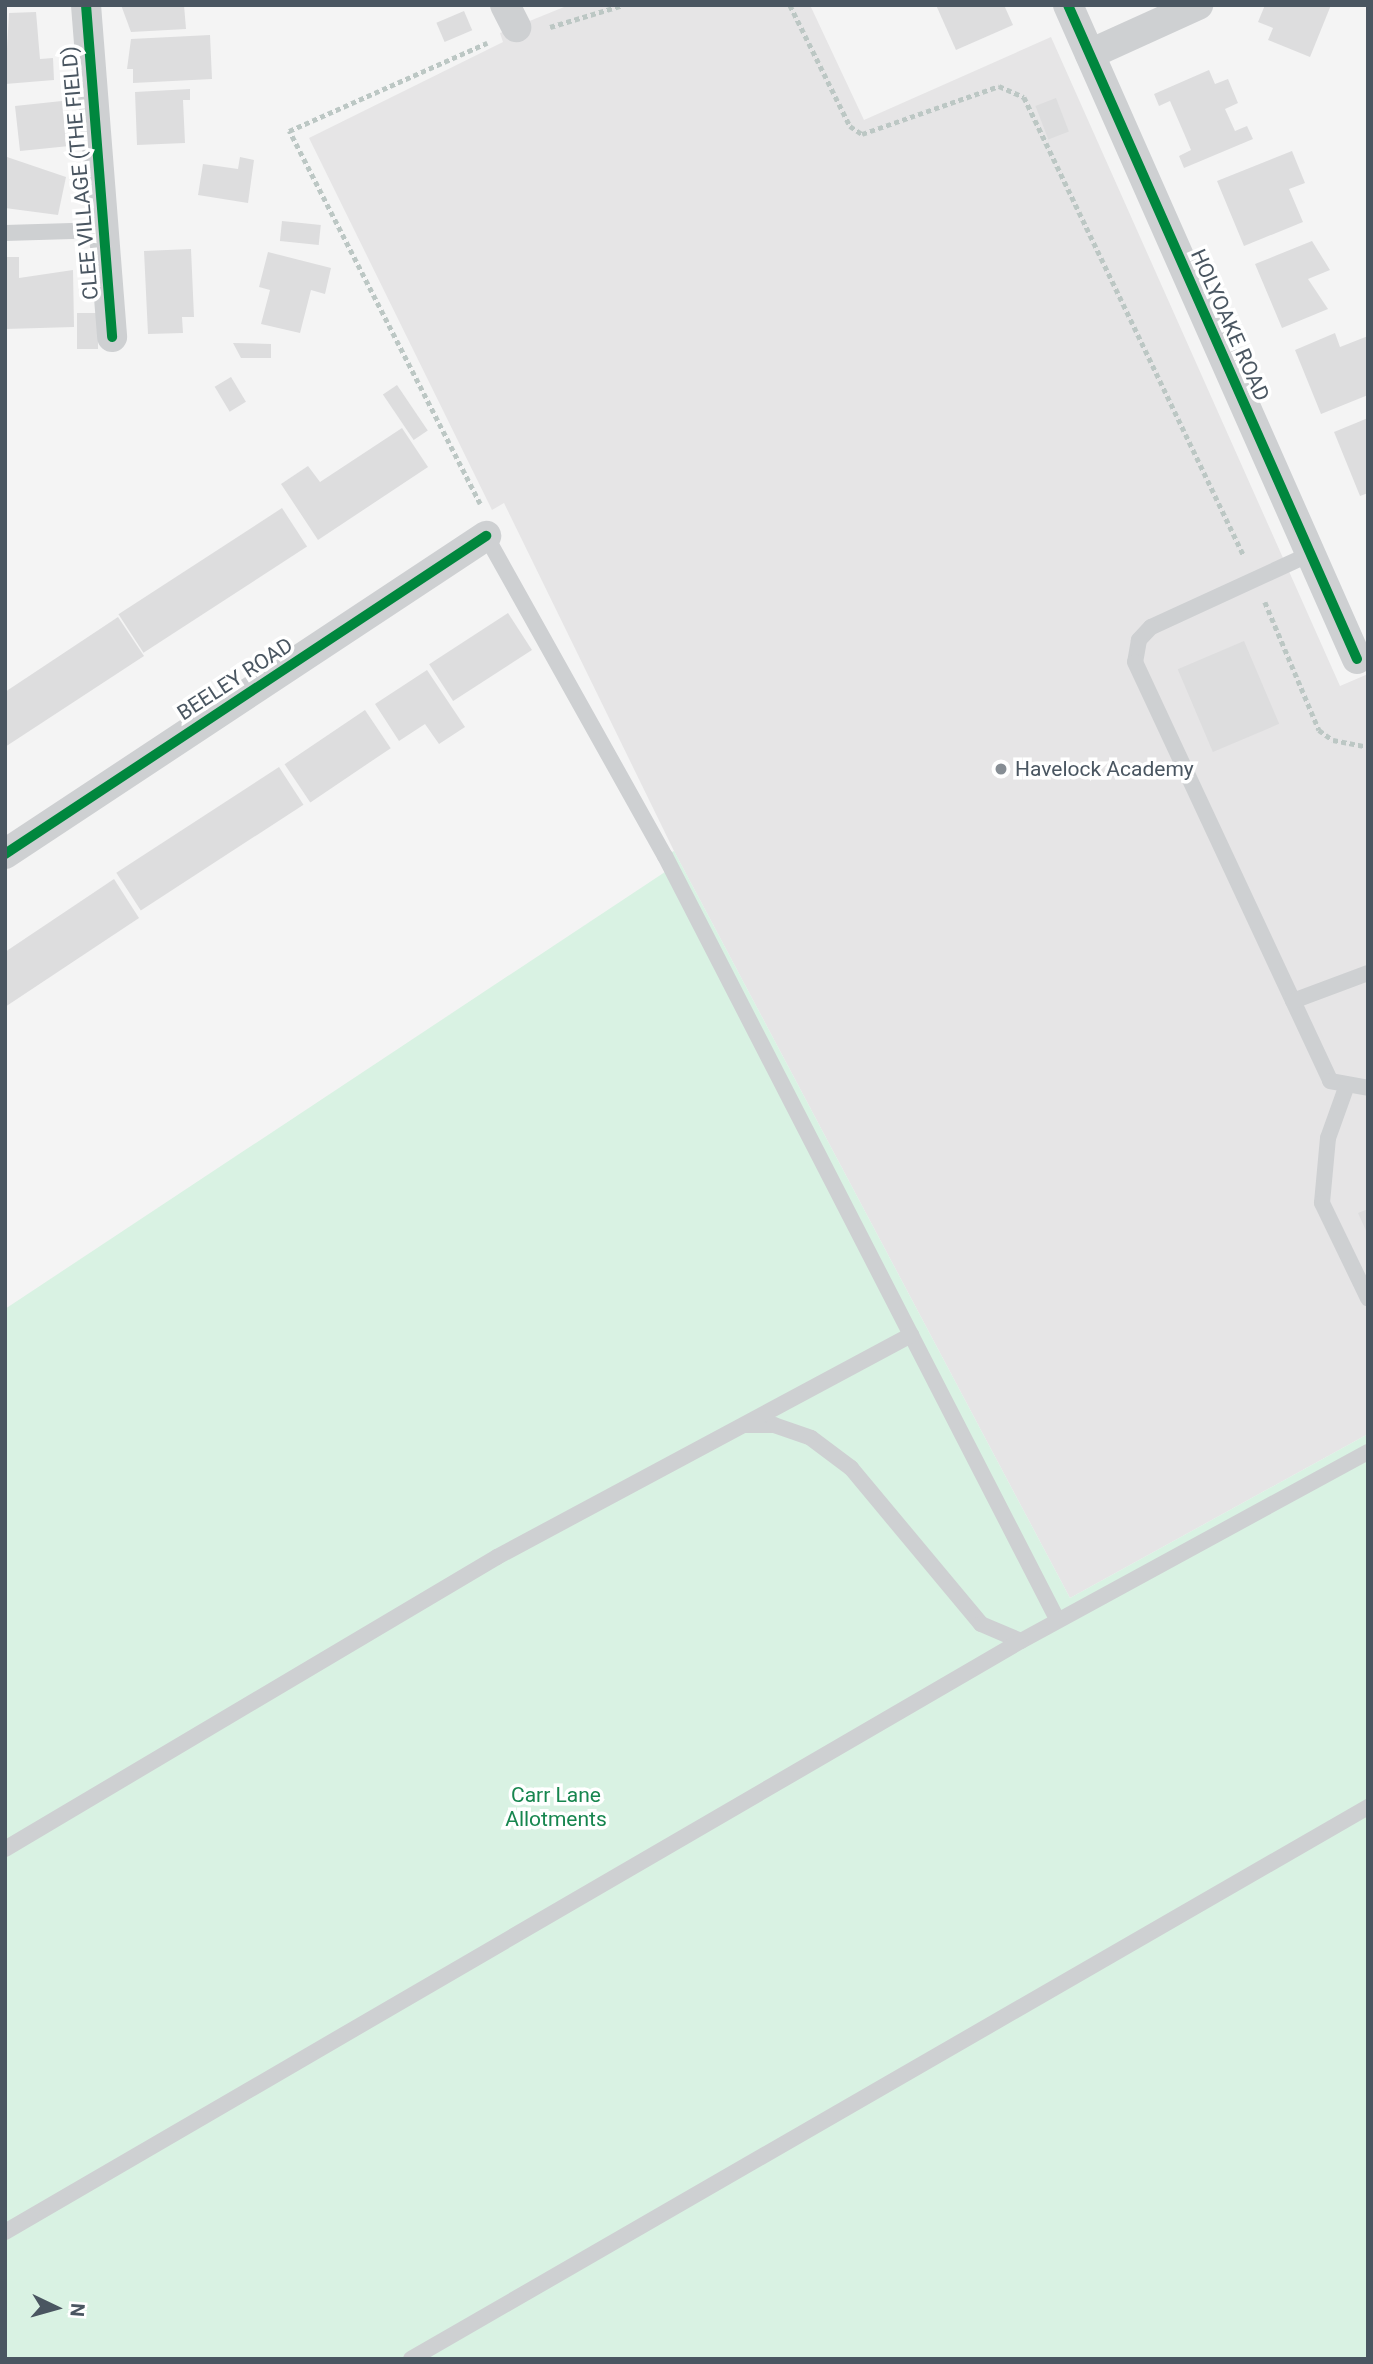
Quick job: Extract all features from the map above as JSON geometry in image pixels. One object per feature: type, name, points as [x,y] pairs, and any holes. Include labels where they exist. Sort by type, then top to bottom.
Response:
[{"type":"street","name":"CLEE VILLAGE (THE FIELD)","points":[[86,5],[112,337]]},
{"type":"street","name":"HOLYOAKE ROAD","points":[[1068,5],[1357,659]]},
{"type":"street","points":[[1090,54],[1198,5]]},
{"type":"street","name":"BEELEY ROAD","points":[[5,853],[486,536]]},
{"type":"lane","points":[[5,233],[105,230]]},
{"type":"lane","points":[[486,536],[665,856],[1056,1617]]},
{"type":"lane","points":[[1310,554],[1151,627],[1139,640],[1135,662],[1330,1081],[1368,1088]]},
{"type":"lane","points":[[1293,1001],[1368,973]]},
{"type":"lane","points":[[1347,1085],[1328,1138],[1322,1203],[1368,1298]]},
{"type":"lane","points":[[5,1849],[497,1557],[911,1335]]},
{"type":"lane","points":[[743,1425],[774,1425],[811,1438],[851,1468],[981,1624],[1021,1641]]},
{"type":"lane","points":[[5,2232],[1021,1641],[1056,1617],[1368,1452]]},
{"type":"lane","points":[[411,2359],[1368,1807]]},
{"type":"path","points":[[486,536],[482,508],[289,131],[492,41],[491,28],[511,18],[533,11],[542,29],[623,5]]},
{"type":"path","points":[[790,5],[850,126],[862,134],[999,86],[1024,97],[1255,579],[1319,730],[1333,740],[1368,747]]},
{"type":"shaded area","name":"Havelock Academy","points":[[569,5],[810,5],[864,120],[1051,37],[1340,686],[1368,674],[1368,1434],[1070,1598],[674,851],[504,503],[492,510],[309,138],[503,42],[500,33]]},
{"type":"green space","name":"Carr Lane Allotments","points":[[674,851],[1070,1598],[1368,1434],[1368,2359],[5,2359],[5,1309],[668,870],[665,856]]},
{"type":"building","points":[[121,5],[184,5],[186,29],[131,32]]},
{"type":"building","points":[[936,5],[1004,5],[1013,25],[956,50]]},
{"type":"building","points":[[1265,5],[1331,5],[1310,57],[1268,40],[1273,28],[1258,22]]},
{"type":"building","points":[[464,11],[472,30],[445,42],[436,23]]},
{"type":"building","points":[[36,12],[40,59],[53,58],[54,80],[5,84],[9,13]]},
{"type":"building","points":[[210,35],[212,79],[133,83],[133,69],[127,69],[131,39]]},
{"type":"building","points":[[1209,70],[1215,84],[1228,79],[1238,103],[1225,109],[1235,131],[1247,126],[1253,139],[1184,168],[1179,156],[1191,150],[1170,101],[1159,106],[1154,94]]},
{"type":"building","points":[[190,89],[190,100],[183,100],[185,143],[137,145],[135,92]]},
{"type":"building","points":[[1056,98],[1069,132],[1048,139],[1035,106]]},
{"type":"building","points":[[62,101],[63,113],[85,111],[89,144],[20,151],[15,106]]},
{"type":"building","points":[[1292,151],[1305,183],[1289,189],[1303,222],[1244,246],[1217,181]]},
{"type":"building","points":[[7,157],[66,177],[58,215],[5,208]]},
{"type":"building","points":[[240,157],[254,160],[248,203],[198,195],[203,164],[238,169]]},
{"type":"building","points":[[282,221],[321,225],[319,245],[280,241]]},
{"type":"building","points":[[1312,241],[1330,270],[1308,279],[1328,309],[1282,328],[1255,264]]},
{"type":"building","points":[[191,249],[194,317],[182,317],[183,333],[148,334],[144,251]]},
{"type":"building","points":[[268,252],[331,268],[325,294],[311,290],[300,333],[261,324],[270,290],[259,287]]},
{"type":"building","points":[[5,257],[19,257],[19,278],[73,270],[74,327],[5,329]]},
{"type":"building","points":[[77,313],[98,313],[98,349],[77,349]]},
{"type":"building","points":[[1335,333],[1340,347],[1368,336],[1368,395],[1321,414],[1295,350]]},
{"type":"building","points":[[233,343],[271,344],[271,358],[241,358]]},
{"type":"building","points":[[231,377],[246,402],[230,412],[215,387]]},
{"type":"building","points":[[397,385],[428,431],[414,440],[383,395]]},
{"type":"building","points":[[1368,418],[1368,493],[1360,496],[1334,432]]},
{"type":"building","points":[[402,428],[428,467],[318,540],[281,484],[308,466],[320,482]]},
{"type":"building","points":[[282,508],[307,547],[144,653],[118,614]]},
{"type":"building","points":[[508,613],[532,650],[453,701],[429,664]]},
{"type":"building","points":[[118,617],[144,656],[5,747],[5,692]]},
{"type":"building","points":[[1244,641],[1279,724],[1213,752],[1178,669]]},
{"type":"building","points":[[427,670],[465,727],[439,744],[425,724],[399,741],[375,704]]},
{"type":"building","points":[[365,710],[391,748],[310,802],[285,764]]},
{"type":"building","points":[[279,767],[304,805],[141,910],[116,873]]},
{"type":"building","points":[[114,879],[139,918],[5,1007],[5,952]]},
{"type":"building","points":[[1368,1209],[1368,1235],[1358,1213]]},
{"type":"cycle path","points":[[86,5],[112,337]]},
{"type":"cycle path","points":[[1068,5],[1357,659]]},
{"type":"cycle path","points":[[5,854],[486,536]]},
{"type":"place","name":"Havelock Academy","points":[[1001,769]]}]
